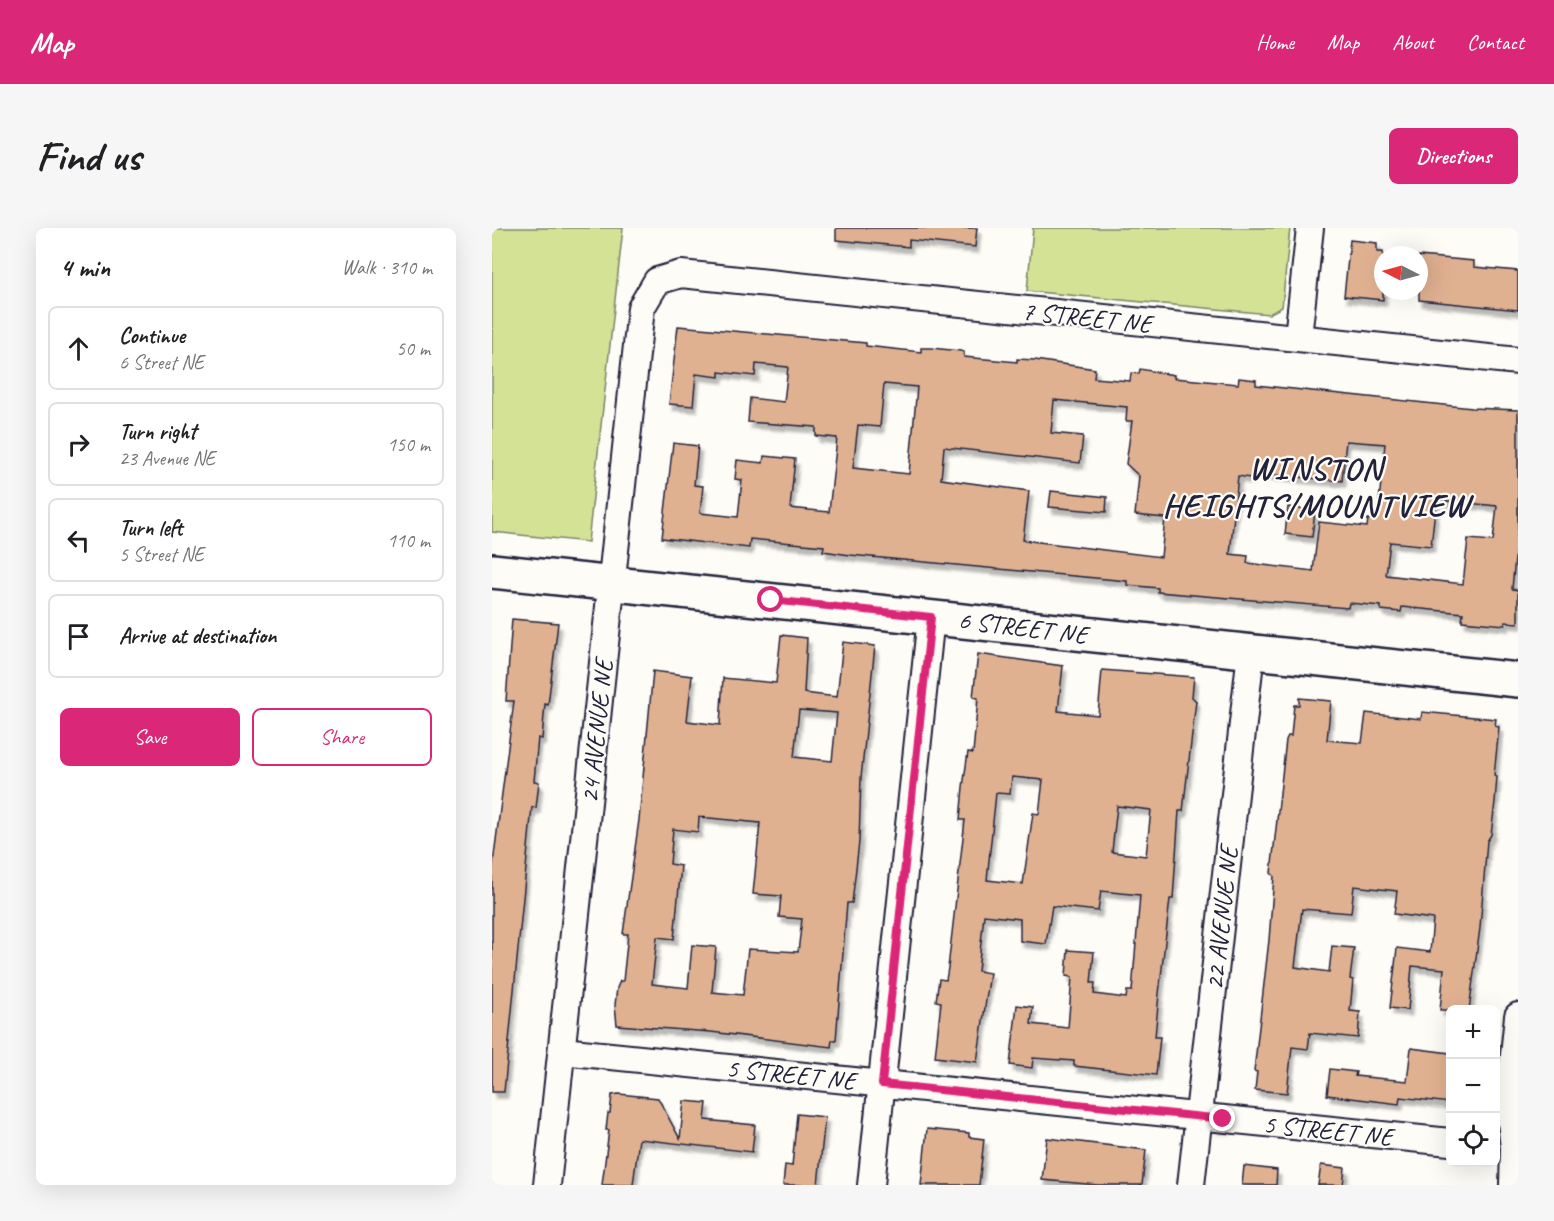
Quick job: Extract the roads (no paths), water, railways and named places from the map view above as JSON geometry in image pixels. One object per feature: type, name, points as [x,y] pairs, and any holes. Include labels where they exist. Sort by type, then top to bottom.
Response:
[{"type":"street","points":[[1298,337],[1310,228]]},
{"type":"street","name":"7 STREET NE","points":[[657,280],[681,274],[1518,361]]},
{"type":"street","name":"24 AVENUE NE","points":[[547,1185],[641,308],[657,280]]},
{"type":"street","name":"6 STREET NE","points":[[492,571],[1518,680]]},
{"type":"street","points":[[871,1185],[931,617]]},
{"type":"street","name":"22 AVENUE NE","points":[[1191,1185],[1251,652]]},
{"type":"street","points":[[1513,1185],[1509,1148],[1509,1103],[1518,1016]]},
{"type":"street","name":"5 STREET NE","points":[[562,1052],[1446,1142]]},
{"type":"district","name":"WINSTON HEIGHTS/MOUNTVIEW","points":[[1316,486]]}]
